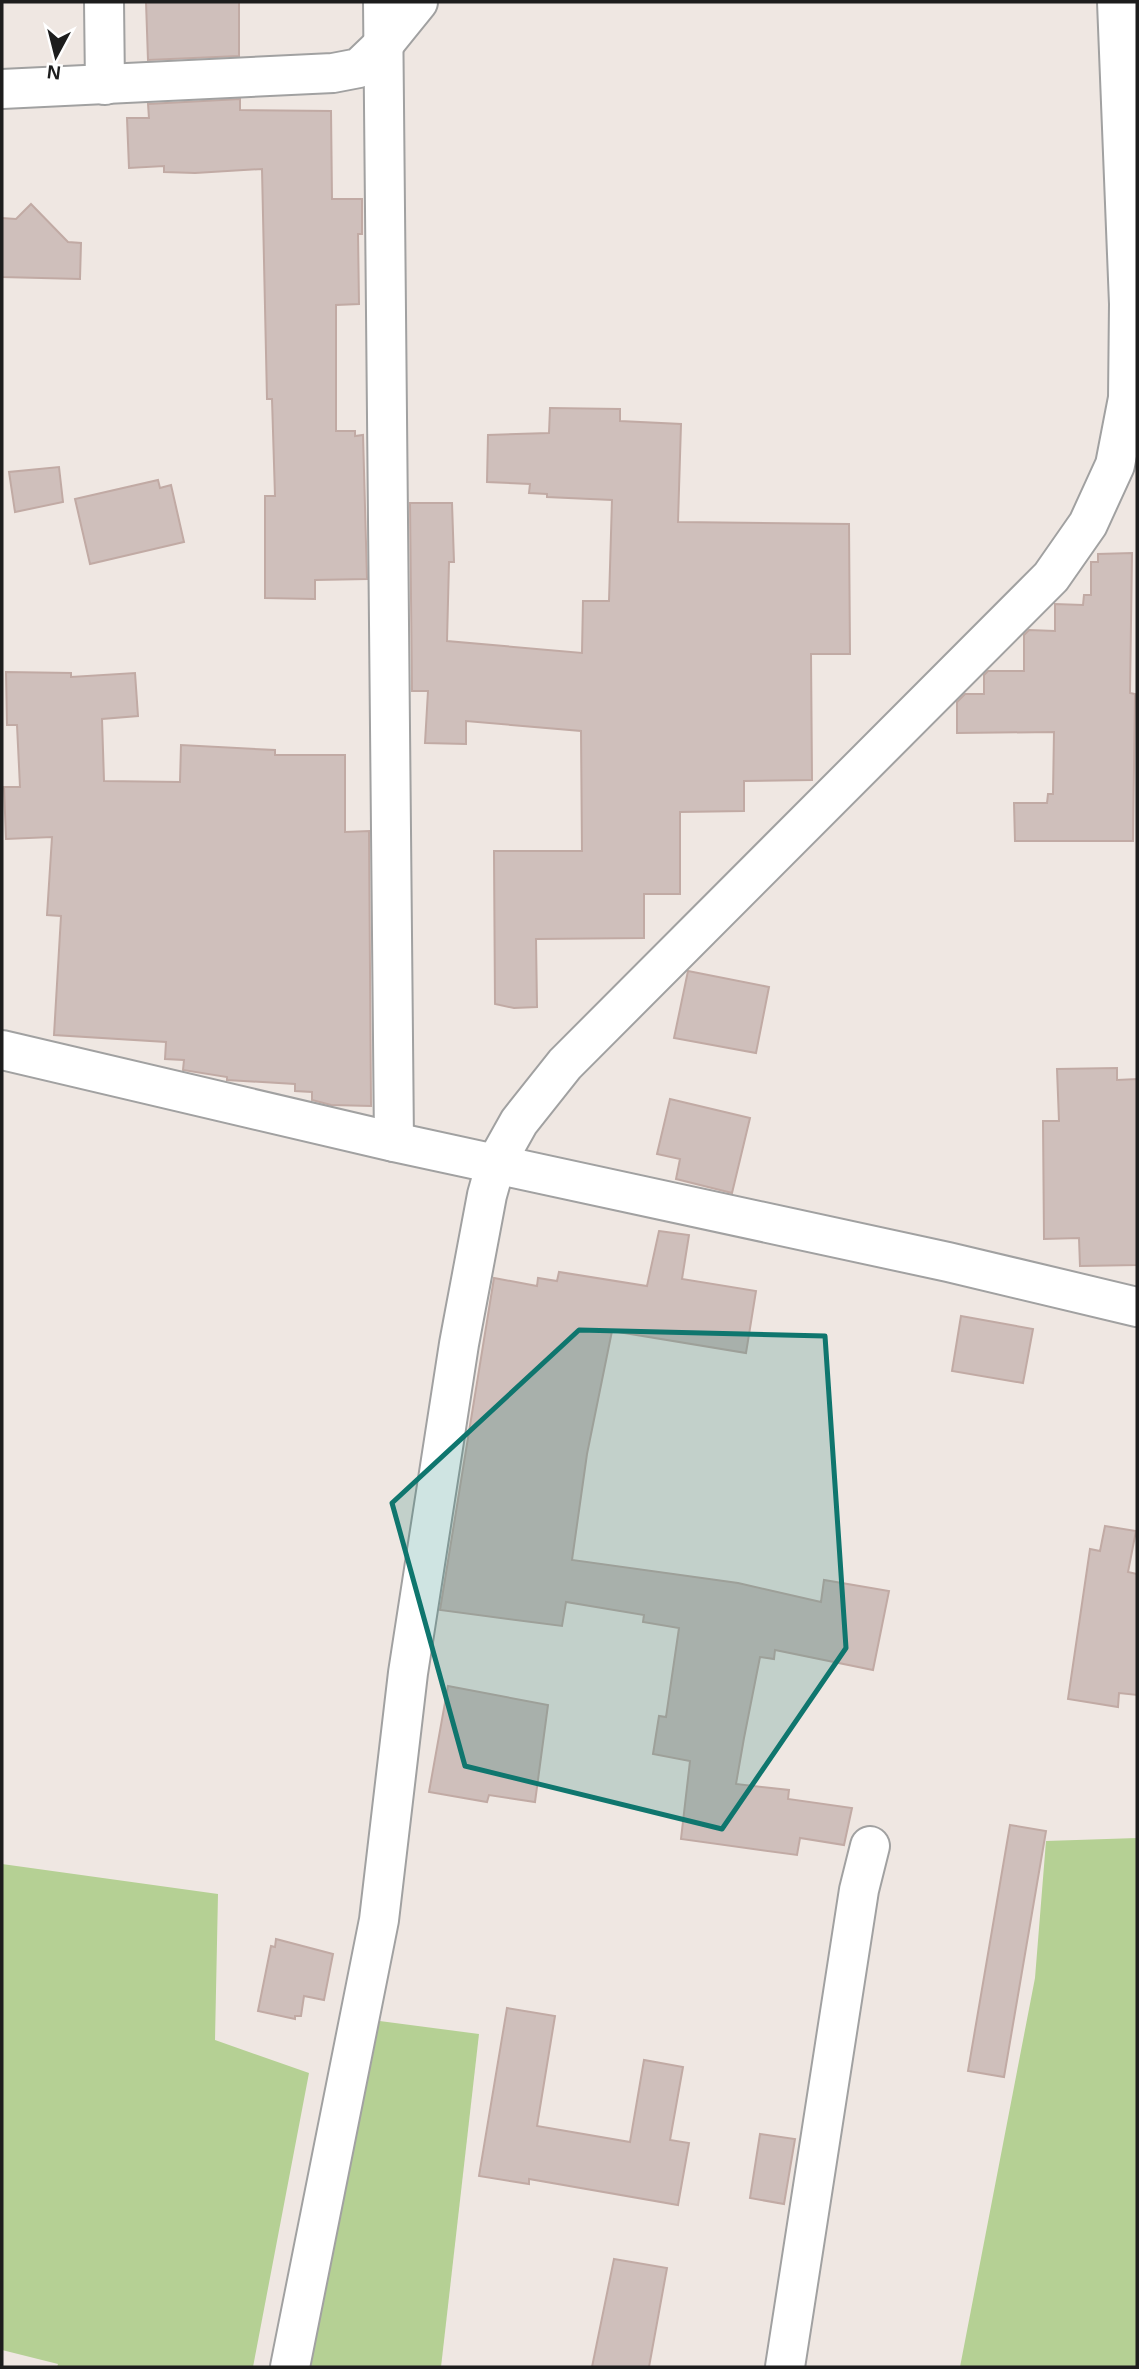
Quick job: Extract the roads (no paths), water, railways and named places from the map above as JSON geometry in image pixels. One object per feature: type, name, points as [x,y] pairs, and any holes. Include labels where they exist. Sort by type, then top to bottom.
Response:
[{"type":"street","points":[[104,2],[105,85]]},
{"type":"street","points":[[383,2],[394,1142]]},
{"type":"street","points":[[2,89],[333,73],[359,68],[384,44],[418,2]]},
{"type":"street","points":[[289,2367],[379,1920],[423,1577],[459,1344],[496,1163],[519,1122],[565,1064],[1051,577],[1088,523],[1115,466],[1128,398],[1129,304],[1117,2]]},
{"type":"street","points":[[2,1050],[394,1142],[935,1259],[1137,1307]]},
{"type":"street","points":[[785,2367],[859,1890],[870,1846]]}]
